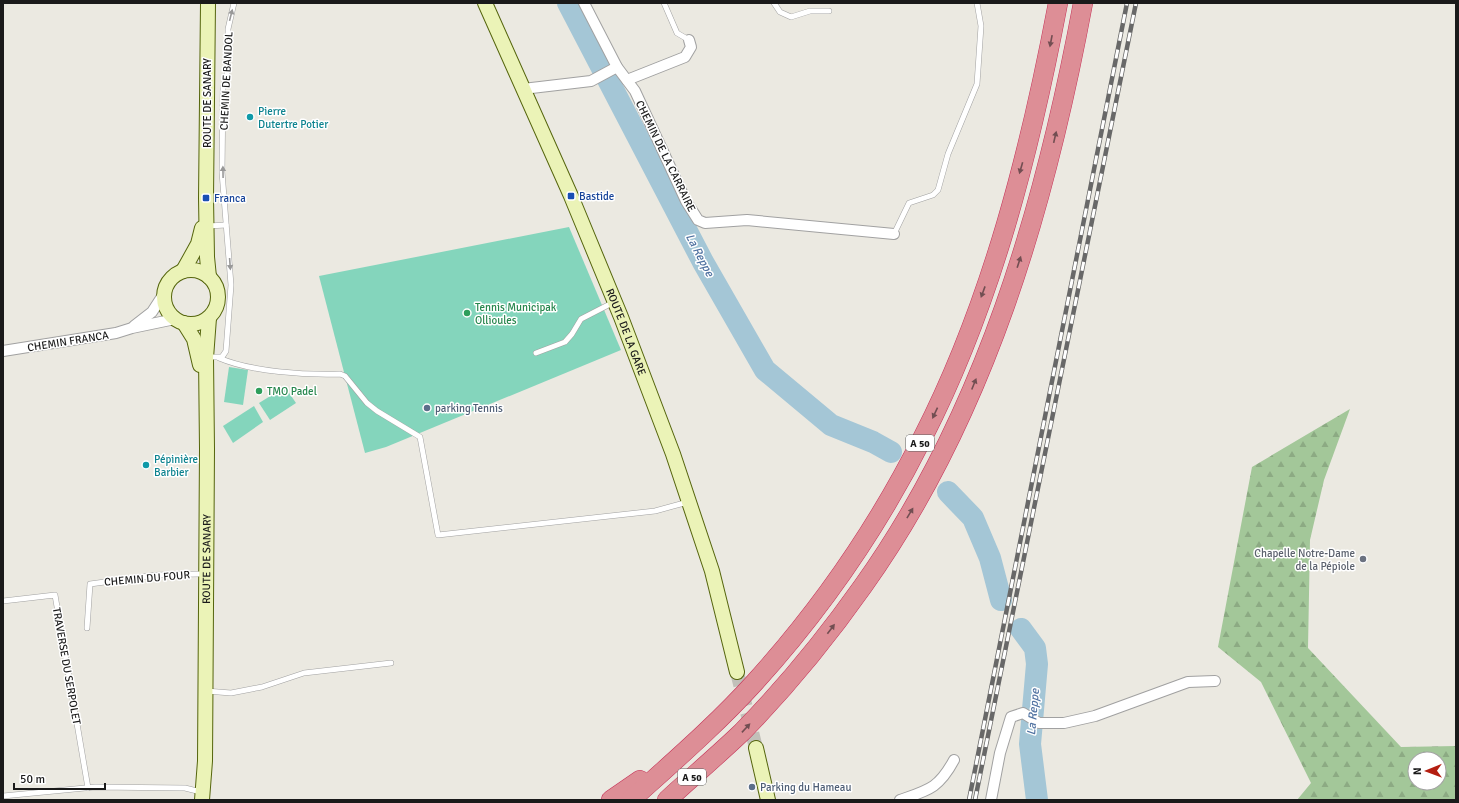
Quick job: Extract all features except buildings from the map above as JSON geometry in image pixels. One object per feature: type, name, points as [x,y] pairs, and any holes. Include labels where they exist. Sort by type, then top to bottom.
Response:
[{"type":"highway","name":"A 50","points":[[630,800],[676,760],[755,682],[816,607],[840,576],[866,536],[923,437],[966,341],[1008,215],[1024,159],[1058,3]]},
{"type":"highway","name":"A 50","points":[[667,800],[743,731],[823,640],[864,585],[914,506],[942,454],[964,408],[986,353],[1025,245],[1048,164],[1083,3]]},
{"type":"highway","points":[[679,800],[718,755]]},
{"type":"highway","points":[[611,800],[676,760]]},
{"type":"main road","name":"ROUTE DE SANARY","points":[[198,797],[205,761],[204,691],[207,449],[212,358],[209,318],[215,311],[218,302],[218,293],[215,284],[209,277],[207,257],[206,203],[208,3]]},
{"type":"main road","name":"ROUTE DE LA GARE","points":[[485,3],[571,196],[615,302],[673,454],[712,571],[737,672]]},
{"type":"main road","name":"ROUTE DE SANARY","points":[[198,797],[200,358],[194,339],[180,321],[166,307],[165,292],[169,281],[175,275],[183,271],[198,244],[206,203]]},
{"type":"main road","points":[[183,271],[197,271],[209,277]]},
{"type":"main road","points":[[180,321],[201,323],[209,318]]},
{"type":"main road","points":[[756,748],[768,800]]},
{"type":"street","name":"CHEMIN DE LA CARRAIRE","points":[[584,3],[617,67],[635,91],[686,201],[698,220],[705,223],[747,220],[894,234]]},
{"type":"street","points":[[627,80],[685,56],[691,47],[689,40]]},
{"type":"street","points":[[523,89],[591,81],[617,67]]},
{"type":"street","name":"CHEMIN FRANCA","points":[[132,328],[152,312],[165,292]]},
{"type":"street","name":"CHEMIN FRANCA","points":[[3,351],[180,321]]},
{"type":"street","points":[[990,800],[1000,753],[1011,717],[1023,713],[1039,723],[1064,724],[1095,716],[1188,682],[1215,681]]},
{"type":"street","points":[[900,800],[926,791],[944,778],[954,760]]},
{"type":"lane","name":"CHEMIN DE BANDOL","points":[[212,358],[222,357],[226,351],[231,285],[222,172],[223,88],[228,70],[228,29],[234,3]]},
{"type":"lane","points":[[664,3],[677,33],[689,40]]},
{"type":"lane","points":[[774,3],[780,12],[785,16],[791,17],[810,11],[828,11]]},
{"type":"lane","points":[[894,234],[909,203],[933,195],[938,190],[948,154],[977,84],[981,26],[977,3]]},
{"type":"lane","points":[[207,226],[226,225]]},
{"type":"lane","points":[[536,353],[565,342],[581,319],[615,302]]},
{"type":"lane","points":[[212,358],[275,371],[308,375],[340,374],[345,376],[367,403],[377,412],[420,437],[438,535],[655,511],[689,502]]},
{"type":"lane","name":"CHEMIN DU FOUR","points":[[87,628],[90,584],[156,575],[200,574]]},
{"type":"lane","name":"TRAVERSE DU SERPOLET","points":[[3,600],[54,594],[88,788]]},
{"type":"lane","points":[[204,691],[231,693],[262,687],[304,673],[391,663]]},
{"type":"lane","points":[[3,796],[88,788],[185,788],[198,797]]},
{"type":"green space","name":"Tennis Municipak Ollioules","points":[[569,227],[621,350],[386,447],[365,453],[319,276]]},
{"type":"green space","points":[[229,367],[248,370],[243,405],[224,402]]},
{"type":"green space","points":[[285,387],[296,403],[270,420],[259,403]]},
{"type":"green space","points":[[254,406],[263,422],[233,443],[223,426]]},
{"type":"green space","points":[[1350,409],[1324,480],[1310,540],[1308,648],[1401,747],[1456,746],[1456,800],[1297,800],[1311,783],[1261,682],[1218,647],[1252,467]]},
{"type":"waterway","name":"La Reppe","points":[[568,3],[703,262],[765,370],[831,425],[873,442],[891,452]]},
{"type":"waterway","name":"La Reppe","points":[[948,492],[973,518],[990,558],[1001,600]]},
{"type":"waterway","name":"La Reppe","points":[[1021,629],[1035,648],[1037,664],[1030,744],[1037,800]]},
{"type":"tunnel","points":[[737,672],[756,748]]},
{"type":"railway","points":[[969,800],[1127,3]]},
{"type":"railway","points":[[975,800],[1136,3]]},
{"type":"place","name":"Pierre Dutertre Potier","points":[[250,117]]},
{"type":"place","name":"Bastide","points":[[571,196]]},
{"type":"place","name":"Franca","points":[[206,198]]},
{"type":"place","name":"Tennis Municipak Ollioules","points":[[467,313]]},
{"type":"place","name":"TMO Padel","points":[[259,391]]},
{"type":"place","name":"parking Tennis","points":[[427,408]]},
{"type":"place","name":"Pépinière Barbier","points":[[146,465]]},
{"type":"place","name":"Chapelle Notre-Dame de la Pépiole","points":[[1363,559]]},
{"type":"place","name":"Parking du Hameau","points":[[752,787]]}]
